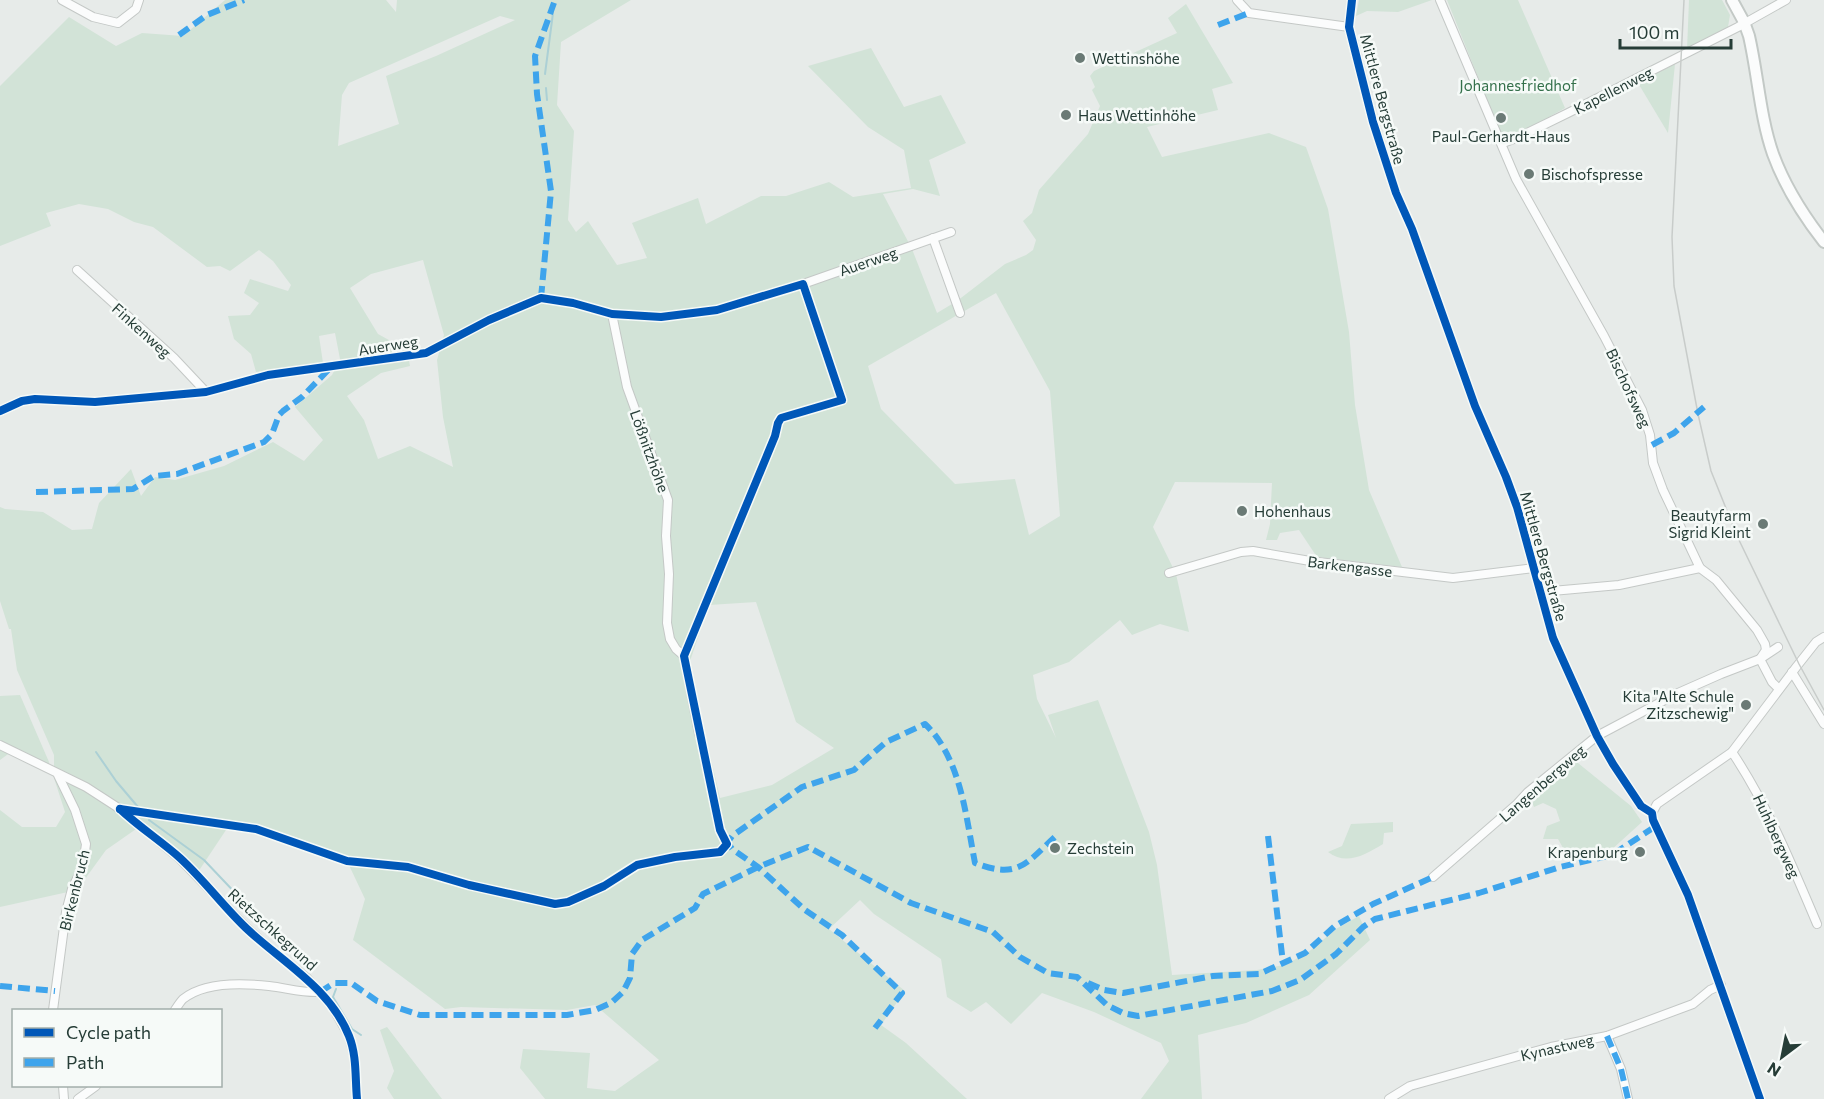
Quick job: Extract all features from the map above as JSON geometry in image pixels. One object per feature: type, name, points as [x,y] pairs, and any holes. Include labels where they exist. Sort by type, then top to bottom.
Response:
[{"type":"main road","points":[[1732,0],[1744,22],[1753,54],[1768,135],[1776,162],[1802,214],[1824,242]]},
{"type":"street","points":[[62,0],[93,17],[118,23],[136,9],[139,0]]},
{"type":"street","points":[[1237,0],[1249,13],[1349,27]]},
{"type":"street","name":"Mittlere Bergstraße","points":[[1352,0],[1349,27],[1367,103],[1387,168],[1412,229],[1475,406],[1517,507],[1553,638],[1598,736],[1634,797],[1641,806],[1652,813],[1653,820],[1688,895],[1760,1099]]},
{"type":"street","name":"Bischofsweg","points":[[1440,0],[1516,178],[1604,336],[1642,410],[1650,435],[1653,463],[1663,490],[1700,568],[1716,580],[1757,630],[1766,650],[1760,659],[1772,682],[1779,689]]},
{"type":"street","name":"Kapellenweg","points":[[1503,143],[1568,113],[1738,27],[1786,0]]},
{"type":"street","name":"Auerweg","points":[[0,411],[22,401],[35,399],[95,402],[206,392],[268,375],[426,353],[489,320],[541,298],[573,303],[612,314],[661,316],[717,309],[803,284],[951,232]]},
{"type":"street","points":[[933,238],[960,313]]},
{"type":"street","name":"Finkenweg","points":[[77,270],[174,358],[206,392]]},
{"type":"street","name":"Lößnitzhöhe","points":[[612,314],[627,387],[668,500],[667,623],[670,639],[684,656],[699,734]]},
{"type":"street","name":"Barkengasse","points":[[1169,573],[1241,552],[1253,551],[1310,561],[1453,578],[1534,568]]},
{"type":"street","points":[[1540,592],[1619,585],[1700,568]]},
{"type":"street","points":[[1652,813],[1657,804],[1732,752],[1816,642],[1824,637]]},
{"type":"street","points":[[1760,659],[1778,647]]},
{"type":"street","name":"Langenbergweg","points":[[1433,877],[1528,792],[1598,736],[1678,693],[1760,659]]},
{"type":"street","points":[[1792,672],[1824,724]]},
{"type":"street","name":"Rietzschkegrund","points":[[0,745],[102,796],[180,859],[270,950],[307,978],[333,1008],[349,1036],[354,1055],[357,1099]]},
{"type":"street","name":"Huhlbergweg","points":[[1732,752],[1747,774],[1779,835],[1817,924]]},
{"type":"street","name":"Birkenbruch","points":[[53,1009],[66,912],[72,889],[83,866],[86,844],[75,810],[58,775]]},
{"type":"street","points":[[176,1009],[183,1000],[203,989],[228,985],[268,986],[308,993],[320,992]]},
{"type":"street","name":"Kynastweg","points":[[1389,1099],[1410,1086],[1551,1047],[1607,1036],[1693,1004],[1710,990],[1721,986]]},
{"type":"street","points":[[1607,1036],[1621,1068],[1628,1099]]},
{"type":"street","points":[[78,1099],[95,1087]]},
{"type":"green space","points":[[225,0],[386,0],[396,12],[397,0],[631,0],[561,42],[557,105],[574,131],[568,220],[576,232],[588,221],[617,265],[647,258],[632,223],[698,198],[706,224],[761,196],[786,196],[829,182],[853,197],[911,188],[904,150],[868,127],[808,66],[871,48],[904,107],[941,95],[966,143],[929,160],[940,196],[913,189],[883,194],[912,249],[937,313],[957,301],[1005,264],[1033,250],[1036,240],[1023,221],[1032,213],[1039,190],[1088,134],[1100,106],[1092,90],[1095,87],[1090,76],[1094,71],[1177,33],[1168,18],[1186,4],[1233,83],[1212,89],[1218,110],[1147,127],[1162,157],[1269,133],[1306,147],[1328,209],[1349,332],[1355,405],[1369,490],[1402,567],[1317,557],[1299,530],[1280,533],[1277,540],[1266,540],[1270,524],[1272,483],[1175,482],[1153,527],[1176,574],[1189,632],[1160,624],[1132,635],[1120,620],[1069,662],[1033,675],[1037,699],[1056,738],[1048,715],[1098,700],[1149,832],[1157,865],[1172,975],[1257,970],[1284,965],[1306,954],[1336,929],[1359,916],[1370,940],[1309,995],[1246,1023],[1198,1035],[1202,1099],[1141,1099],[1169,1061],[1161,1043],[1094,1012],[1042,993],[1011,1024],[986,1002],[971,1012],[947,997],[941,959],[874,914],[860,900],[829,929],[905,991],[881,1025],[906,1043],[967,1099],[545,1099],[520,1068],[523,1049],[590,1053],[587,1088],[615,1091],[659,1060],[595,1005],[567,1010],[461,1007],[445,1009],[353,940],[365,899],[347,861],[256,829],[228,827],[196,875],[139,827],[106,850],[77,890],[0,907],[0,810],[22,827],[56,827],[65,812],[54,778],[54,755],[17,670],[11,629],[9,629],[0,601],[0,507],[43,512],[72,530],[92,529],[99,503],[131,469],[141,496],[155,477],[175,480],[224,466],[273,442],[304,461],[323,440],[295,407],[332,375],[340,359],[335,333],[319,336],[323,363],[256,372],[251,354],[234,339],[228,316],[250,315],[259,303],[244,293],[250,279],[288,291],[291,285],[273,261],[259,250],[230,271],[220,266],[207,267],[153,227],[134,222],[108,209],[79,204],[46,213],[51,226],[0,246],[0,86],[69,17],[116,46],[142,33],[183,36]],"holes":[[[500,16],[515,20],[386,76],[399,124],[338,146],[342,95],[349,83]],[[423,260],[444,335],[437,360],[443,417],[453,467],[410,446],[378,459],[364,420],[347,396],[381,373],[410,366],[407,350],[378,334],[350,288],[371,274]],[[996,293],[1050,391],[1060,516],[1029,535],[1015,479],[955,484],[881,409],[868,366]],[[756,602],[796,722],[834,748],[772,785],[720,798],[689,664],[709,605]]]},
{"type":"green space","points":[[1359,0],[1432,0],[1398,12],[1367,11],[1356,16]]},
{"type":"green space","name":"Johannesfriedhof","points":[[1447,0],[1518,0],[1565,108],[1524,131],[1502,137]]},
{"type":"green space","points":[[1689,0],[1722,0],[1730,15],[1728,27],[1687,50]]},
{"type":"green space","points":[[1675,64],[1668,133],[1638,83]]},
{"type":"green space","points":[[20,695],[50,768],[15,749],[0,760],[0,696]]},
{"type":"green space","points":[[1573,759],[1631,806],[1642,822],[1610,851],[1571,862],[1558,839],[1543,839],[1547,826],[1560,821],[1556,809],[1543,803],[1534,807],[1529,795]]},
{"type":"green space","points":[[1393,822],[1393,832],[1384,833],[1383,844],[1369,852],[1349,859],[1328,852],[1342,846],[1351,824]]},
{"type":"green space","points":[[387,1027],[442,1099],[394,1099],[387,1088],[394,1071],[380,1030]]},
{"type":"waterway","points":[[545,74],[552,9]]},
{"type":"waterway","points":[[546,88],[547,100]]},
{"type":"waterway","points":[[96,752],[138,807]]},
{"type":"waterway","points":[[149,820],[204,860],[284,939]]},
{"type":"waterway","points":[[336,989],[333,997],[352,1029],[361,1035]]},
{"type":"tram line","points":[[1684,0],[1672,237],[1674,286],[1698,414],[1711,471],[1738,538],[1824,710]]},
{"type":"marked path","points":[[179,35],[207,15],[244,0]]},
{"type":"marked path","points":[[541,298],[551,191],[537,94],[535,56],[555,0]]},
{"type":"marked path","points":[[1218,25],[1249,13]]},
{"type":"marked path","points":[[36,492],[133,489],[154,476],[177,474],[264,442],[272,434],[279,415],[302,397],[331,367]]},
{"type":"marked path","points":[[1652,445],[1674,433],[1704,407]]},
{"type":"marked path","points":[[725,846],[732,836],[802,787],[854,770],[886,742],[925,724],[947,754],[954,771],[965,808],[975,863],[1002,870],[1021,866],[1057,835]]},
{"type":"marked path","points":[[320,992],[334,983],[351,983],[377,1001],[420,1015],[567,1015],[595,1010],[611,1003],[623,992],[630,978],[632,954],[642,940],[695,908],[703,894],[758,867],[808,847],[911,903],[993,932],[1020,957],[1048,973],[1077,977],[1107,1005],[1123,1013],[1138,1016],[1272,991],[1300,980],[1336,954],[1363,927],[1375,919],[1479,893],[1560,867],[1612,855],[1656,826]]},
{"type":"marked path","points":[[1268,836],[1283,963]]},
{"type":"marked path","points":[[725,839],[732,849],[758,867],[805,910],[842,935],[902,993],[875,1028]]},
{"type":"marked path","points":[[1088,983],[1104,990],[1123,993],[1213,976],[1259,974],[1305,953],[1335,926],[1373,904],[1433,877]]},
{"type":"marked path","points":[[0,986],[55,991]]},
{"type":"marked path","points":[[1607,1036],[1621,1069],[1628,1099]]},
{"type":"cycle path","points":[[1352,0],[1349,27],[1373,122],[1396,193],[1412,229],[1475,406],[1517,507],[1553,638],[1597,736],[1641,806],[1652,813],[1653,820],[1688,895],[1760,1099]]},
{"type":"cycle path","points":[[0,411],[22,401],[35,399],[95,402],[206,392],[268,375],[426,353],[489,320],[541,298],[573,303],[612,314],[661,317],[717,310],[803,284],[842,400],[781,418],[684,656],[720,830],[727,844],[720,852],[675,857],[637,865],[604,886],[568,902],[555,904],[469,885],[408,867],[347,861],[256,829],[120,809]]},
{"type":"cycle path","points":[[120,809],[180,858],[246,928],[304,977],[330,1004],[341,1019],[352,1044],[357,1099]]},
{"type":"place","name":"Wettinshöhe","points":[[1080,58]]},
{"type":"place","name":"Haus Wettinhöhe","points":[[1066,115]]},
{"type":"place","name":"Paul-Gerhardt-Haus","points":[[1501,118]]},
{"type":"place","name":"Bischofspresse","points":[[1529,174]]},
{"type":"place","name":"Hohenhaus","points":[[1242,511]]},
{"type":"place","name":"Beautyfarm Sigrid Kleint","points":[[1763,524]]},
{"type":"place","name":"Kita \"Alte Schule Zitzschewig\"","points":[[1746,705]]},
{"type":"place","name":"Zechstein","points":[[1055,848]]},
{"type":"place","name":"Krapenburg","points":[[1640,852]]}]
